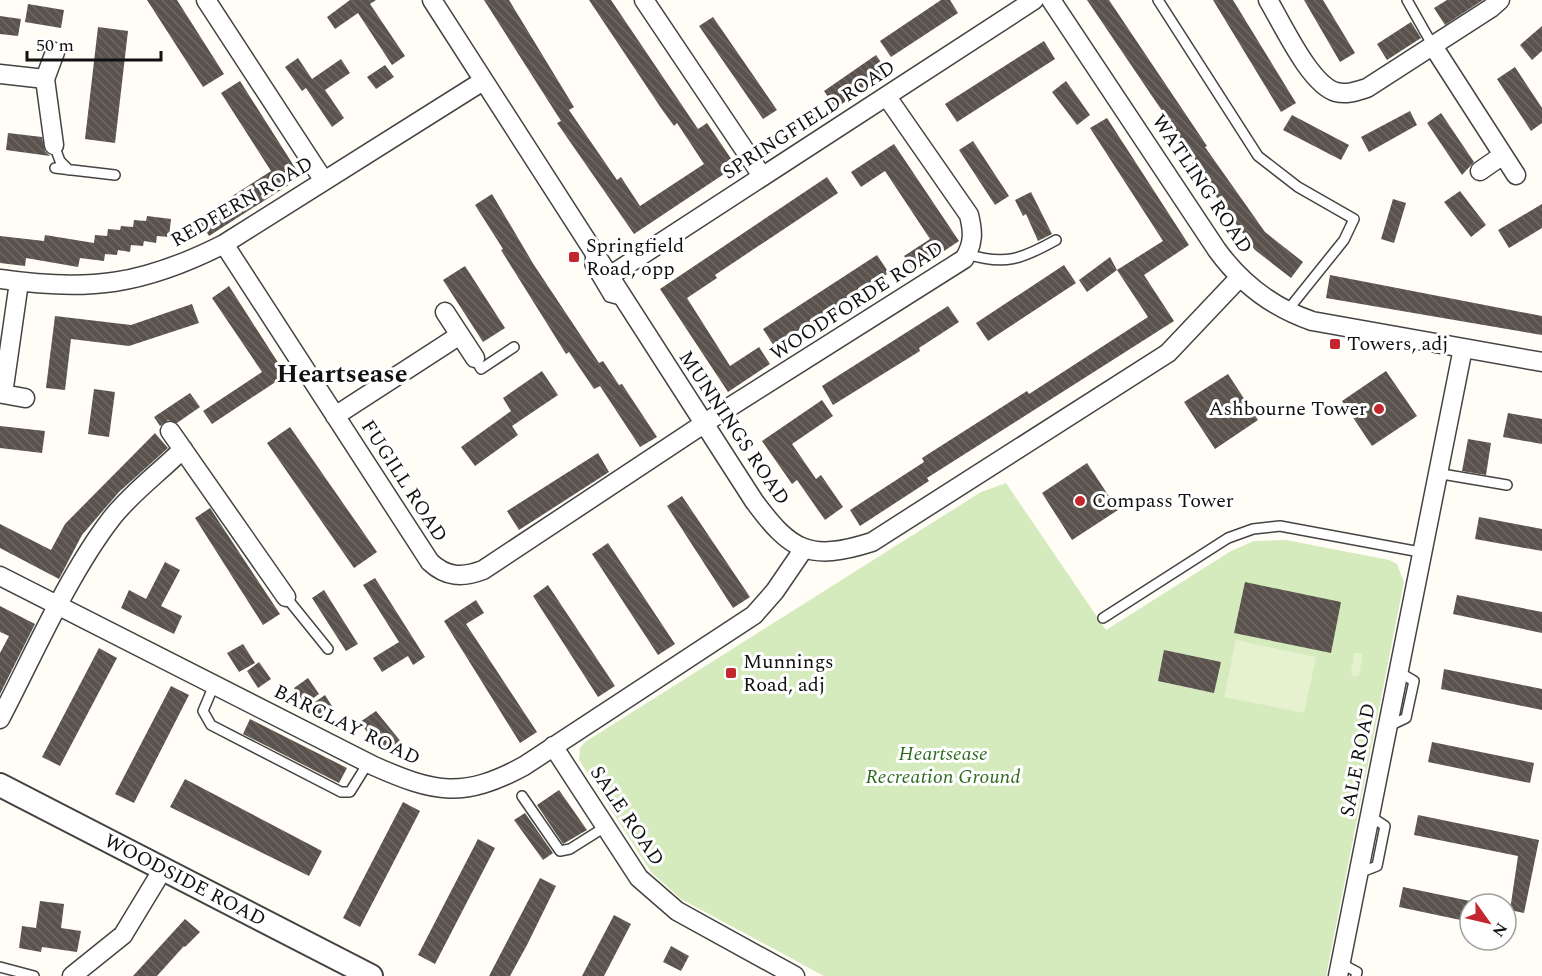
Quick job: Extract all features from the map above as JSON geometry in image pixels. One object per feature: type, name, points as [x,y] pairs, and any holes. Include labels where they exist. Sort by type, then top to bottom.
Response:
[{"type":"street","points":[[206,0],[324,181]]},
{"type":"street","name":"MUNNINGS ROAD","points":[[432,0],[624,302],[770,522],[803,550]]},
{"type":"street","points":[[644,0],[762,176]]},
{"type":"street","name":"SPRINGFIELD ROAD","points":[[608,277],[1034,0]]},
{"type":"street","name":"WATLING ROAD","points":[[1051,0],[1217,250],[1240,278],[1287,311],[1312,321],[1542,362]]},
{"type":"street","points":[[1268,0],[1313,74],[1323,86],[1336,92],[1351,93],[1367,88],[1500,0]]},
{"type":"street","points":[[1433,46],[1516,175]]},
{"type":"street","points":[[54,145],[45,79],[55,52]]},
{"type":"street","points":[[0,74],[45,79]]},
{"type":"street","name":"REDFERN ROAD","points":[[0,279],[80,286],[118,283],[184,264],[224,244],[483,81]]},
{"type":"street","name":"WOODFORDE ROAD","points":[[705,424],[953,268],[967,254],[973,231],[969,215],[887,97]]},
{"type":"street","points":[[1479,171],[1503,155]]},
{"type":"street","name":"FUGILL ROAD","points":[[224,244],[430,562],[438,569],[459,576],[483,570],[705,424]]},
{"type":"street","points":[[803,550],[849,549],[872,542],[1168,354],[1240,278]]},
{"type":"street","points":[[20,282],[2,394],[25,398]]},
{"type":"street","points":[[445,312],[475,358]]},
{"type":"street","points":[[335,416],[460,335]]},
{"type":"street","name":"SALE ROAD","points":[[1339,970],[1420,552],[1463,348]]},
{"type":"street","points":[[170,431],[286,597]]},
{"type":"street","points":[[0,719],[60,606],[110,521],[123,504],[183,450]]},
{"type":"street","name":"BARCLAY ROAD","points":[[0,576],[368,763],[414,784],[441,789],[468,788],[506,776],[754,615],[775,591],[803,550]]},
{"type":"street","name":"SALE ROAD","points":[[554,746],[639,878],[677,911],[795,976]]},
{"type":"street","name":"WOODSIDE ROAD","points":[[0,785],[371,976]]},
{"type":"street","points":[[72,976],[123,935],[163,869]]},
{"type":"lane","points":[[1158,0],[1258,156],[1276,172],[1354,219],[1344,240],[1287,311]]},
{"type":"lane","points":[[1407,0],[1433,46]]},
{"type":"lane","points":[[54,145],[60,161],[69,170]]},
{"type":"lane","points":[[56,168],[115,175]]},
{"type":"lane","points":[[967,254],[1001,262],[1019,258],[1056,240]]},
{"type":"lane","points":[[591,251],[590,265],[609,297],[624,302]]},
{"type":"lane","points":[[475,358],[482,369],[514,347]]},
{"type":"lane","points":[[1436,473],[1507,485]]},
{"type":"lane","points":[[1103,618],[1227,538],[1253,529],[1280,525],[1420,552]]},
{"type":"lane","points":[[286,597],[328,649]]},
{"type":"lane","points":[[214,685],[202,711],[212,725],[341,792],[350,792],[356,786],[368,763]]},
{"type":"lane","points":[[522,796],[560,851],[570,849],[605,827]]},
{"type":"lane","points":[[0,968],[34,976]]},
{"type":"lane","points":[[1339,970],[1357,972],[1356,976]]},
{"type":"green space","name":"Heartsease Recreation Ground","points":[[1006,483],[1106,630],[1231,551],[1254,541],[1286,540],[1389,560],[1397,564],[1404,582],[1326,976],[824,976],[681,899],[651,872],[579,760],[580,748],[585,742],[981,492]]},
{"type":"green space","points":[[1236,640],[1316,657],[1304,713],[1224,697]]},
{"type":"green space","points":[[1354,653],[1363,653],[1359,675],[1354,677],[1351,673]]},
{"type":"building","points":[[147,0],[177,0],[224,74],[203,87]]},
{"type":"building","points":[[350,0],[376,0],[370,4],[405,56],[392,65],[358,13],[335,29],[327,17]]},
{"type":"building","points":[[484,0],[509,0],[574,107],[569,110],[617,180],[621,177],[640,206],[704,164],[677,123],[674,126],[661,108],[589,0],[611,0],[698,129],[707,123],[736,166],[634,234],[557,123],[561,121]]},
{"type":"building","points":[[941,0],[950,0],[958,13],[891,57],[880,41]]},
{"type":"building","points":[[1087,0],[1109,0],[1207,146],[1205,147],[1265,232],[1303,262],[1291,278],[1255,250],[1192,163],[1196,161]]},
{"type":"building","points":[[1213,0],[1233,0],[1296,103],[1281,112]]},
{"type":"building","points":[[1304,0],[1323,0],[1355,53],[1340,62]]},
{"type":"building","points":[[1447,0],[1483,0],[1445,25],[1434,8]]},
{"type":"building","points":[[28,4],[64,10],[61,28],[25,22]]},
{"type":"building","points":[[0,16],[21,19],[18,36],[0,34]]},
{"type":"building","points":[[713,17],[777,110],[763,119],[699,26]]},
{"type":"building","points":[[1411,22],[1421,38],[1387,60],[1377,44]]},
{"type":"building","points":[[1542,26],[1542,51],[1532,60],[1520,45]]},
{"type":"building","points":[[98,27],[128,31],[115,143],[85,139]]},
{"type":"building","points":[[1044,41],[1055,59],[957,122],[945,104]]},
{"type":"building","points":[[876,55],[888,72],[836,108],[824,91]]},
{"type":"building","points":[[298,58],[312,79],[341,59],[350,73],[325,90],[344,118],[332,127],[306,88],[302,91],[285,67]]},
{"type":"building","points":[[385,65],[394,77],[376,89],[367,77]]},
{"type":"building","points":[[1515,67],[1542,108],[1542,123],[1531,131],[1497,79]]},
{"type":"building","points":[[240,81],[301,177],[209,236],[198,218],[271,171],[221,93]]},
{"type":"building","points":[[1066,81],[1090,115],[1077,125],[1052,92]]},
{"type":"building","points":[[1410,111],[1417,125],[1369,152],[1361,137]]},
{"type":"building","points":[[1441,113],[1474,162],[1462,175],[1427,123]]},
{"type":"building","points":[[1292,115],[1349,145],[1341,160],[1283,130]]},
{"type":"building","points":[[1107,118],[1189,245],[1144,275],[1174,321],[927,478],[929,481],[860,526],[850,510],[924,462],[922,458],[1027,391],[1029,394],[1148,317],[1117,270],[1163,241],[1090,128]]},
{"type":"building","points":[[8,133],[42,137],[45,151],[50,156],[6,150]]},
{"type":"building","points":[[973,141],[1009,196],[995,205],[959,150]]},
{"type":"building","points":[[894,144],[959,241],[914,271],[904,256],[930,239],[885,171],[861,187],[851,172]]},
{"type":"building","points":[[827,177],[838,193],[715,275],[717,278],[687,298],[730,366],[759,347],[770,364],[728,392],[660,289]]},
{"type":"building","points":[[1460,191],[1486,225],[1471,237],[1444,202]]},
{"type":"building","points":[[1031,192],[1052,234],[1038,241],[1026,214],[1023,216],[1015,200]]},
{"type":"building","points":[[492,194],[534,265],[599,363],[603,361],[619,385],[622,384],[657,437],[640,447],[600,386],[594,389],[569,352],[566,354],[475,205]]},
{"type":"building","points":[[1393,199],[1406,203],[1394,243],[1381,239]]},
{"type":"building","points":[[1542,204],[1542,228],[1509,248],[1498,230]]},
{"type":"building","points":[[147,216],[171,219],[169,237],[157,236],[156,243],[144,241],[143,246],[131,245],[130,252],[118,250],[117,255],[105,254],[104,261],[80,258],[78,267],[26,258],[25,266],[0,263],[0,236],[44,241],[45,235],[94,243],[95,235],[107,236],[108,229],[120,230],[121,226],[133,227],[134,220],[146,221]]},
{"type":"building","points":[[877,255],[889,273],[774,346],[763,329]]},
{"type":"building","points":[[1110,257],[1117,270],[1087,292],[1079,280]]},
{"type":"building","points":[[1064,265],[1076,283],[988,341],[976,323]]},
{"type":"building","points":[[465,266],[505,328],[483,342],[443,280]]},
{"type":"building","points":[[1330,275],[1542,316],[1542,335],[1326,298]]},
{"type":"building","points":[[229,286],[286,375],[212,424],[203,411],[262,372],[212,298]]},
{"type":"building","points":[[192,304],[199,323],[129,346],[71,339],[65,390],[46,388],[55,316],[131,325]]},
{"type":"building","points":[[948,306],[959,322],[919,348],[920,351],[833,405],[822,386]]},
{"type":"building","points":[[542,371],[558,395],[512,426],[518,435],[475,466],[461,447],[511,411],[503,398]]},
{"type":"building","name":"Ashbourne Tower","points":[[1386,371],[1417,416],[1372,446],[1342,401]]},
{"type":"building","points":[[1228,374],[1258,420],[1215,449],[1184,402]]},
{"type":"building","points":[[94,389],[115,392],[109,437],[88,434]]},
{"type":"building","points":[[190,393],[200,407],[177,423],[168,420],[160,426],[154,417]]},
{"type":"building","points":[[822,400],[833,416],[792,444],[816,479],[821,475],[843,507],[825,520],[797,480],[792,484],[762,441]]},
{"type":"building","points":[[1508,413],[1542,419],[1542,444],[1503,437]]},
{"type":"building","points":[[0,426],[45,431],[42,453],[0,448]]},
{"type":"building","points":[[290,427],[377,552],[354,568],[267,443]]},
{"type":"building","points":[[155,433],[168,448],[119,492],[82,535],[59,579],[0,548],[0,524],[51,550],[65,524]]},
{"type":"building","points":[[1468,439],[1491,443],[1486,475],[1462,471]]},
{"type":"building","points":[[598,453],[609,472],[519,530],[507,511]]},
{"type":"building","name":"Compass Tower","points":[[1087,463],[1118,510],[1072,540],[1042,493]]},
{"type":"building","points":[[682,496],[750,597],[733,608],[667,506]]},
{"type":"building","points":[[210,508],[280,614],[263,625],[195,518]]},
{"type":"building","points":[[1479,517],[1542,529],[1542,551],[1475,539]]},
{"type":"building","points":[[608,543],[675,644],[658,655],[592,554]]},
{"type":"building","points":[[165,562],[180,570],[161,606],[182,616],[174,634],[121,608],[129,590],[146,599]]},
{"type":"building","points":[[375,578],[425,657],[413,665],[408,656],[382,672],[373,658],[399,642],[363,585]]},
{"type":"building","points":[[1245,582],[1341,602],[1331,653],[1234,633]]},
{"type":"building","points":[[548,585],[615,686],[598,697],[533,596]]},
{"type":"building","points":[[324,590],[358,644],[346,651],[312,598]]},
{"type":"building","points":[[1457,595],[1542,612],[1542,633],[1453,614]]},
{"type":"building","points":[[476,600],[484,613],[466,624],[537,732],[520,743],[444,621]]},
{"type":"building","points":[[0,606],[35,624],[0,694],[0,653],[9,636],[0,632]]},
{"type":"building","points":[[243,644],[255,663],[239,672],[227,653]]},
{"type":"building","points":[[99,648],[117,658],[60,766],[42,757]]},
{"type":"building","points":[[1164,650],[1221,662],[1214,693],[1158,681]]},
{"type":"building","points":[[259,662],[271,679],[258,688],[247,671]]},
{"type":"building","points":[[1444,669],[1542,689],[1542,710],[1441,689]]},
{"type":"building","points":[[308,678],[319,694],[305,704],[294,688]]},
{"type":"building","points":[[171,686],[189,695],[134,803],[115,794]]},
{"type":"building","points":[[325,695],[335,711],[323,720],[312,704]]},
{"type":"building","points":[[376,711],[402,743],[388,753],[373,733],[370,736],[360,722]]},
{"type":"building","points":[[250,719],[347,768],[339,783],[243,734]]},
{"type":"building","points":[[1432,742],[1534,763],[1530,783],[1428,762]]},
{"type":"building","points":[[185,779],[322,851],[309,876],[170,807]]},
{"type":"building","points":[[559,790],[587,830],[563,844],[537,805]]},
{"type":"building","points":[[403,802],[420,811],[360,927],[343,918]]},
{"type":"building","points":[[525,813],[553,853],[543,860],[514,820]]},
{"type":"building","points":[[1418,815],[1539,840],[1524,913],[1518,912],[1518,892],[1513,892],[1518,856],[1414,835]]},
{"type":"building","points":[[478,839],[495,848],[435,964],[418,955]]},
{"type":"building","points":[[540,878],[556,886],[527,945],[510,976],[489,976]]},
{"type":"building","points":[[1403,887],[1458,898],[1458,919],[1399,907]]},
{"type":"building","points":[[40,901],[64,904],[61,928],[81,931],[77,952],[42,947],[41,952],[19,948],[22,926],[36,928]]},
{"type":"building","points":[[614,915],[631,924],[604,976],[582,976]]},
{"type":"building","points":[[185,919],[200,932],[157,976],[133,976]]},
{"type":"building","points":[[671,946],[689,956],[681,971],[663,962]]},
{"type":"place","name":"Springfield Road, opp","points":[[574,257]]},
{"type":"place","name":"Towers, adj","points":[[1335,344]]},
{"type":"place","name":"Ashbourne Tower","points":[[1379,409]]},
{"type":"place","name":"Compass Tower","points":[[1080,501]]},
{"type":"place","name":"Munnings Road, adj","points":[[731,673]]},
{"type":"district","name":"Heartsease","points":[[342,374]]}]
